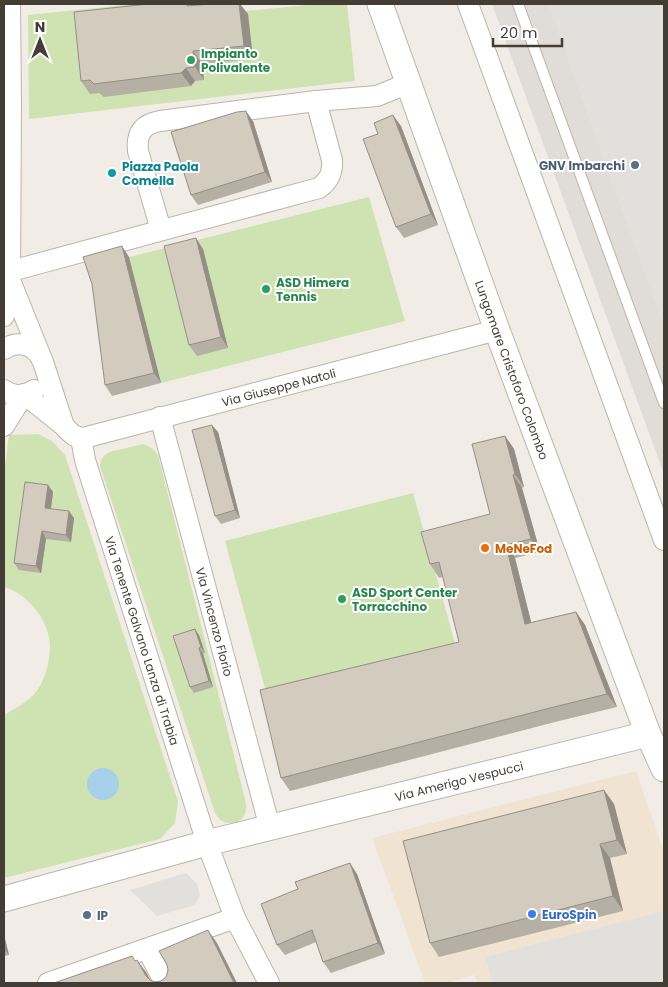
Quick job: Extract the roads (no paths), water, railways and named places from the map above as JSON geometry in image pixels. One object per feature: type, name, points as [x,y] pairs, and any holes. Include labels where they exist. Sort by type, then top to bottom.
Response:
[{"type":"street","name":"Lungomare Cristoforo Colombo","points":[[380,4],[497,330],[656,732],[664,770]]},
{"type":"street","points":[[468,4],[664,540]]},
{"type":"street","points":[[4,316],[11,276],[7,101],[8,7]]},
{"type":"street","points":[[161,230],[138,151],[138,136],[147,125],[160,121],[316,101],[377,96],[409,83]]},
{"type":"street","points":[[11,276],[161,230],[319,188],[326,183],[333,169],[316,101]]},
{"type":"street","points":[[11,276],[64,426]]},
{"type":"street","name":"Via Giuseppe Natoli","points":[[81,438],[497,330]]},
{"type":"street","points":[[4,349],[17,344],[33,348],[39,354],[43,363],[44,373],[42,380],[32,391],[16,395],[4,390]]},
{"type":"street","points":[[24,394],[72,434],[81,438]]},
{"type":"street","points":[[4,426],[24,394]]},
{"type":"street","name":"Via Vincenzo Florio","points":[[160,417],[270,828]]},
{"type":"street","name":"Via Tenente Galvano Lanza di Trabia","points":[[81,438],[85,460],[207,843],[235,918],[269,983]]},
{"type":"street","name":"Via Amerigo Vespucci","points":[[4,898],[207,843],[656,732]]},
{"type":"street","points":[[49,983],[235,918]]},
{"type":"street","points":[[147,949],[165,983]]},
{"type":"lane","points":[[518,4],[664,403]]},
{"type":"water","points":[[103,768],[114,773],[119,784],[114,795],[103,800],[92,795],[87,784],[92,773]]},
{"type":"place","name":"Impianto Polivalente","points":[[191,60]]},
{"type":"place","name":"GNV Imbarchi","points":[[635,165]]},
{"type":"place","name":"Piazza Paola Comella","points":[[112,173]]},
{"type":"place","name":"ASD Himera Tennis","points":[[266,289]]},
{"type":"place","name":"MeNeFod","points":[[485,548]]},
{"type":"place","name":"ASD Sport Center Torracchino","points":[[342,599]]},
{"type":"place","name":"EuroSpin","points":[[532,914]]},
{"type":"place","name":"IP","points":[[87,915]]}]
